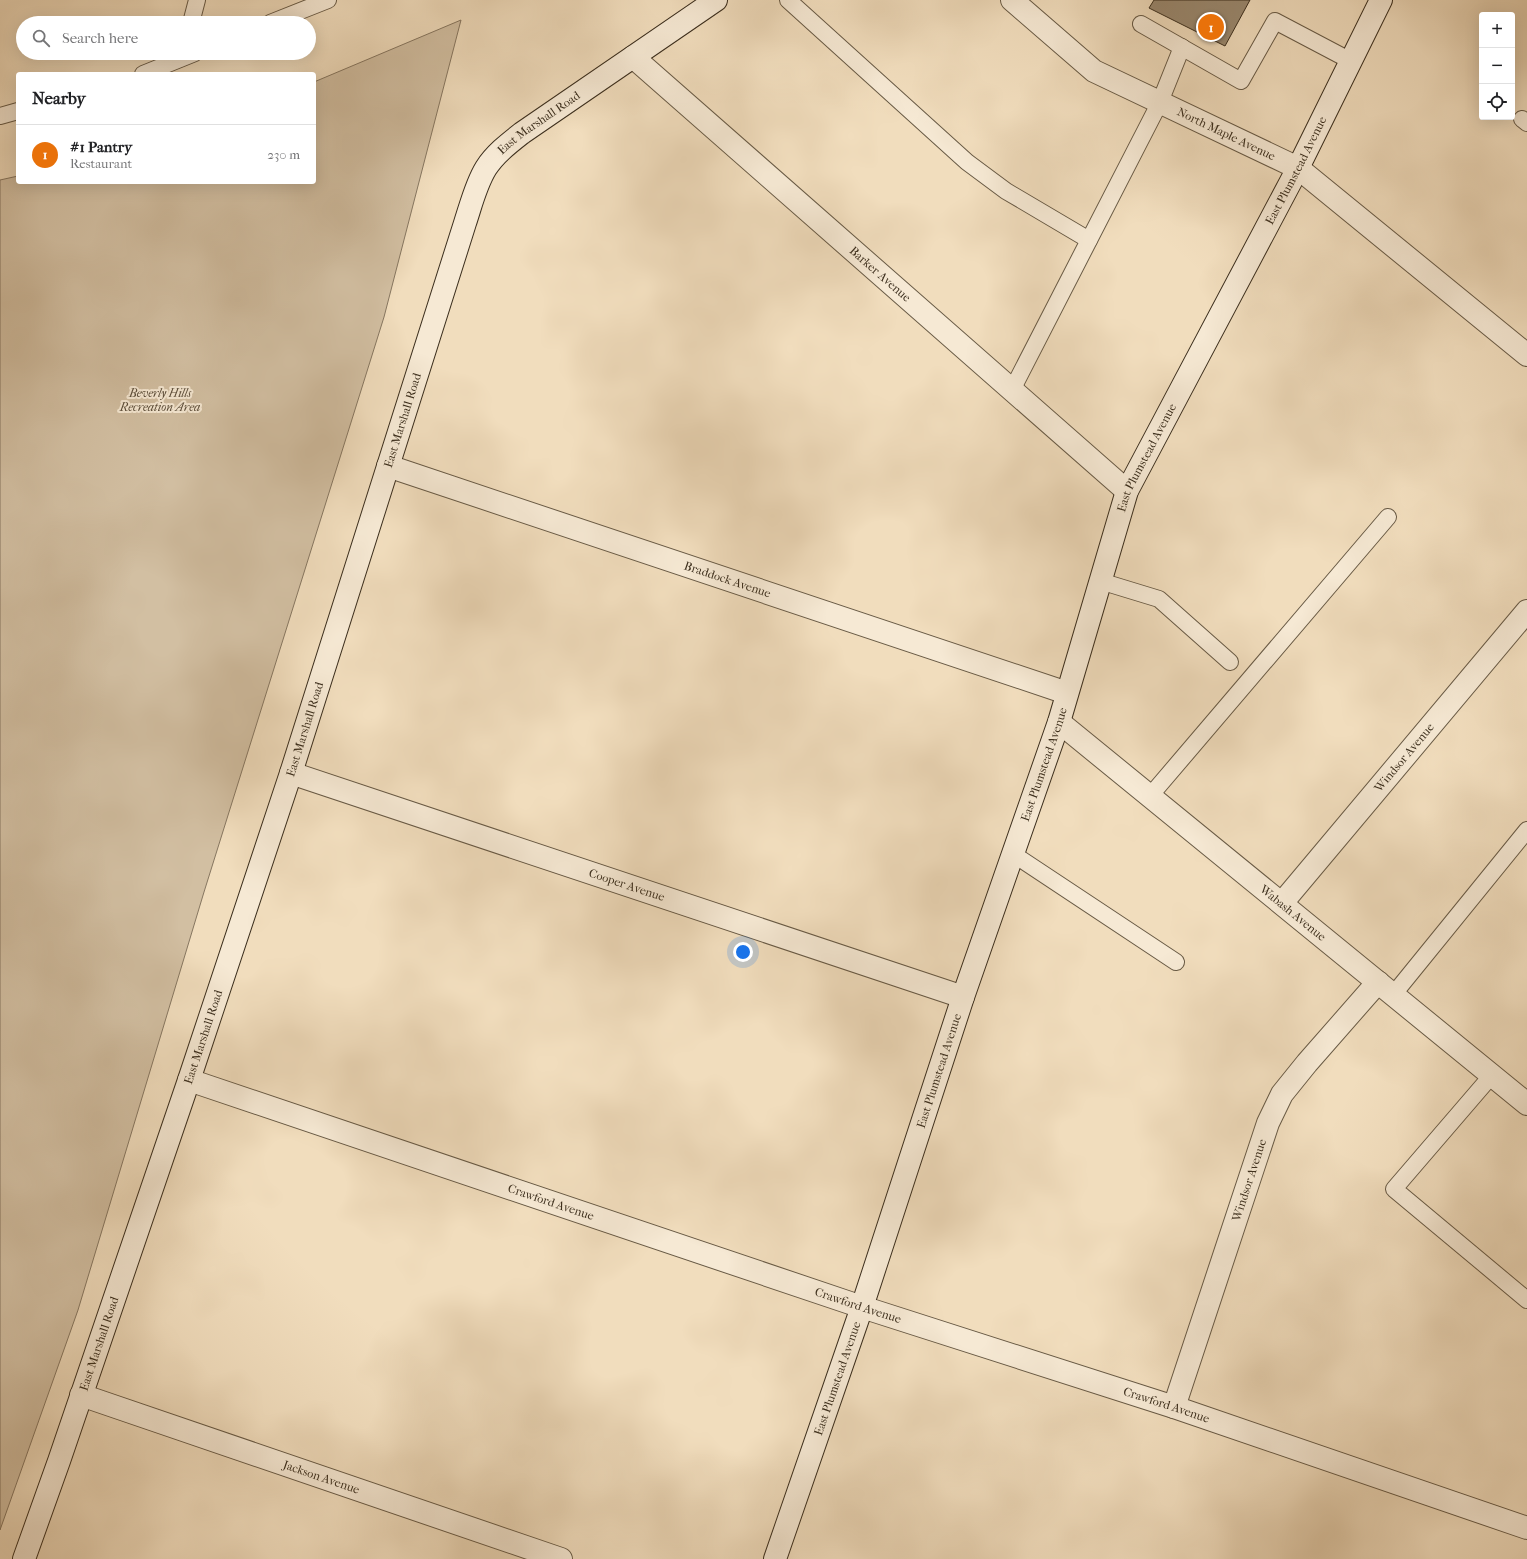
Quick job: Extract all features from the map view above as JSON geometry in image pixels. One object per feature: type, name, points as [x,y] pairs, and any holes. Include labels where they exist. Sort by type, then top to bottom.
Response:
[{"type":"street","name":"East Marshall Road","points":[[24,1559],[189,1080],[291,773],[478,186],[486,169],[502,149],[716,0]]},
{"type":"street","name":"North Maple Avenue","points":[[1012,0],[1094,71],[1298,168],[1527,355]]},
{"type":"street","name":"East Plumstead Avenue","points":[[775,1559],[862,1307],[963,997],[1060,722],[1067,693],[1127,491],[1298,168],[1381,0]]},
{"type":"street","name":"Barker Avenue","points":[[633,57],[1127,491]]},
{"type":"street","name":"Braddock Avenue","points":[[388,466],[1067,693]]},
{"type":"street","name":"Windsor Avenue","points":[[1282,903],[1527,611]]},
{"type":"street","name":"Wabash Avenue","points":[[1060,722],[1527,1104]]},
{"type":"street","name":"Cooper Avenue","points":[[291,773],[963,997]]},
{"type":"street","name":"Windsor Avenue","points":[[1174,1407],[1268,1123],[1282,1094],[1307,1063],[1385,989]]},
{"type":"street","name":"Crawford Avenue","points":[[189,1080],[862,1307],[1174,1407],[1527,1528]]},
{"type":"street","name":"Jackson Avenue","points":[[80,1395],[561,1559]]},
{"type":"lane","points":[[193,16],[197,0]]},
{"type":"lane","points":[[288,16],[328,0]]},
{"type":"lane","points":[[788,0],[967,162],[1006,191],[1089,240]]},
{"type":"lane","points":[[1141,24],[1241,80],[1275,21],[1351,61]]},
{"type":"lane","points":[[1012,390],[1160,102],[1182,47]]},
{"type":"lane","points":[[148,72],[175,60]]},
{"type":"lane","points":[[0,116],[16,112]]},
{"type":"lane","points":[[1150,796],[1388,517]]},
{"type":"lane","points":[[1100,581],[1158,599],[1230,662]]},
{"type":"lane","points":[[1385,989],[1527,830]]},
{"type":"lane","points":[[1013,854],[1176,962]]},
{"type":"lane","points":[[1492,1075],[1394,1189],[1527,1300]]},
{"type":"green space","name":"Beverly Hills Recreation Area","points":[[461,20],[384,317],[204,892],[78,1310],[0,1530],[0,180],[16,176],[16,184],[316,184],[316,81]]},
{"type":"building","points":[[1154,0],[1250,0],[1225,46],[1149,8]]},
{"type":"place","name":"#1 Pantry","points":[[1211,27]]}]
